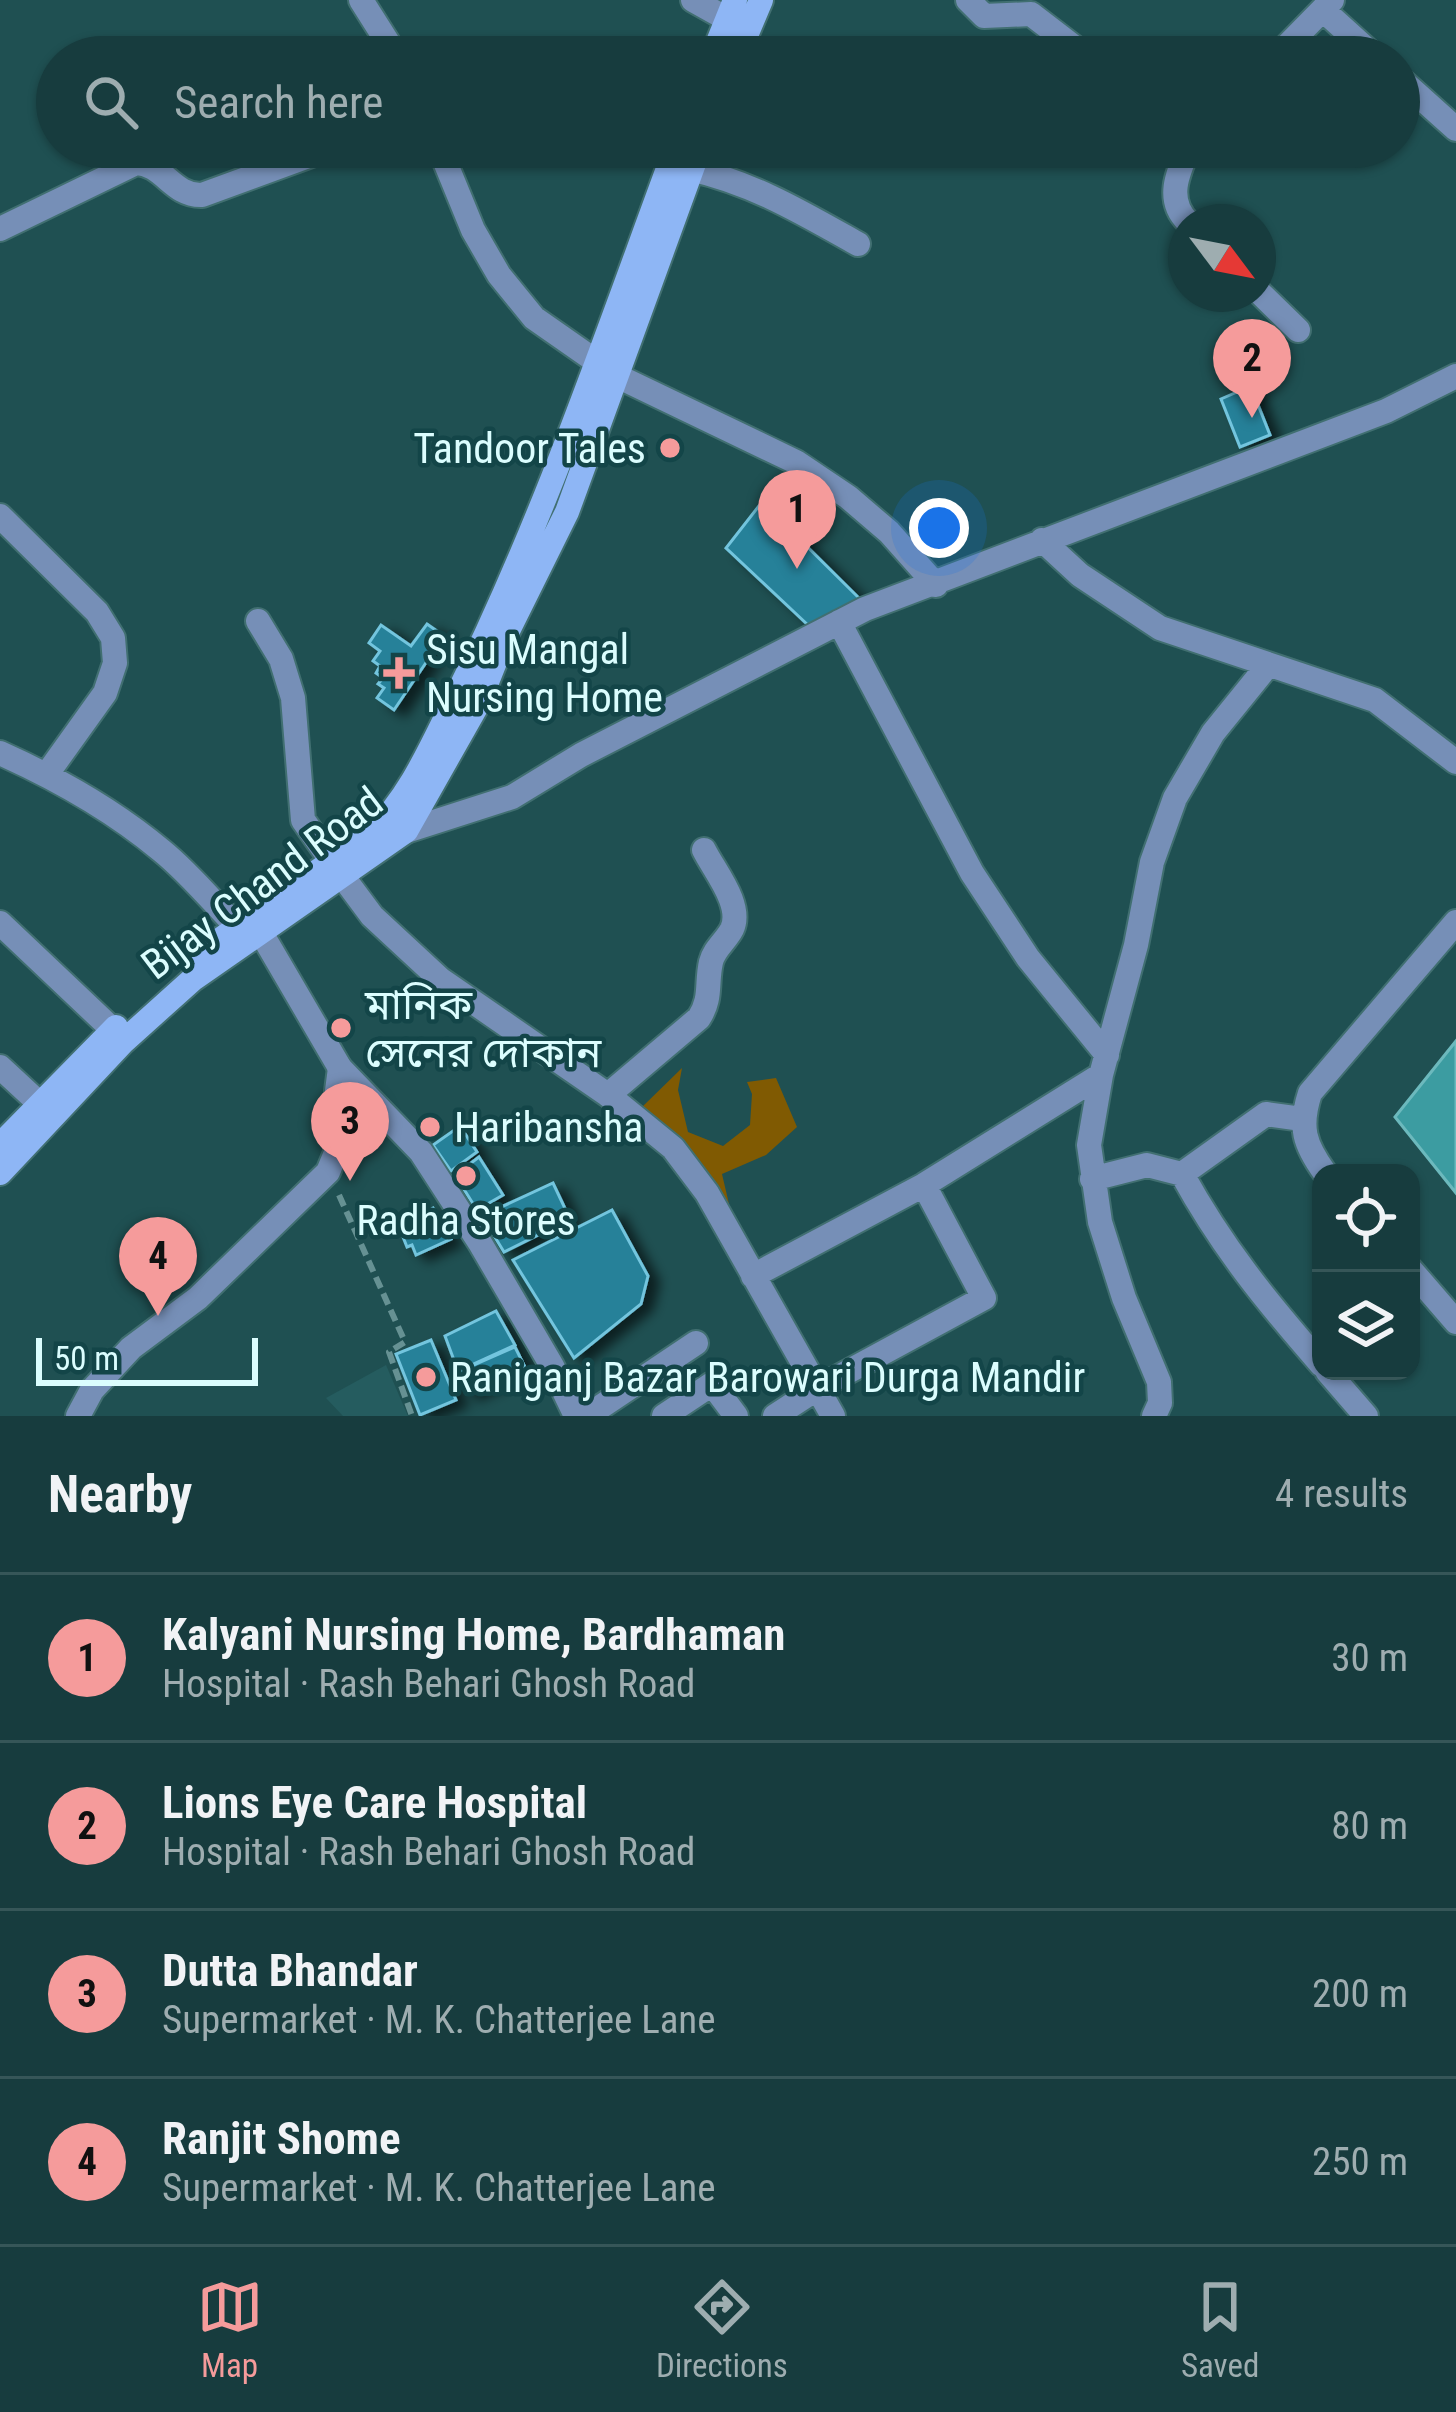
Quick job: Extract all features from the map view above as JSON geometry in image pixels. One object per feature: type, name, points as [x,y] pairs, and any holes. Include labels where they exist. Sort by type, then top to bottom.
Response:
[{"type":"main road","points":[[746,36],[761,0]]},
{"type":"main road","name":"Bijay Chand Road","points":[[337,868],[389,816],[419,770],[491,626],[607,368],[684,168]]},
{"type":"main road","name":"Bijay Chand Road","points":[[0,1145],[112,1030],[184,965],[337,868],[406,831],[478,702],[567,512],[607,368]]},
{"type":"main road","name":"Bijay Chand Road","points":[[0,1173],[123,1042],[248,928]]},
{"type":"street","points":[[361,0],[384,36]]},
{"type":"street","points":[[693,0],[731,9]]},
{"type":"street","points":[[968,0],[984,16],[1031,14],[1060,36]]},
{"type":"street","points":[[1297,36],[1328,5],[1357,36]]},
{"type":"street","points":[[1420,97],[1456,129]]},
{"type":"street","points":[[0,229],[126,168]]},
{"type":"street","points":[[154,168],[188,195],[202,195],[276,168]]},
{"type":"street","points":[[448,168],[473,230],[499,275],[534,318],[607,368],[721,424],[848,496],[889,532],[936,585]]},
{"type":"street","points":[[717,168],[858,244]]},
{"type":"street","points":[[1177,204],[1174,196],[1183,168]]},
{"type":"street","points":[[1276,309],[1298,330]]},
{"type":"street","points":[[406,831],[512,797],[581,755],[839,622],[1386,411],[1456,376]]},
{"type":"street","points":[[0,516],[97,612],[113,638],[116,663],[105,692],[47,774]]},
{"type":"street","points":[[1042,540],[1080,575],[1160,628],[1375,700],[1456,762]]},
{"type":"street","points":[[258,621],[281,659],[293,698],[303,820],[337,868],[372,916],[440,979],[608,1095],[673,1148],[707,1193],[833,1416]]},
{"type":"street","points":[[839,622],[972,873],[1104,1065]]},
{"type":"street","points":[[1154,1416],[1160,1403],[1159,1382],[1124,1298],[1100,1222],[1089,1145],[1152,862],[1175,798],[1213,733],[1268,665]]},
{"type":"street","points":[[0,753],[108,810],[248,928],[340,1068],[421,1152],[480,1243],[576,1416]]},
{"type":"street","points":[[608,1095],[699,1018],[709,1002],[710,966],[735,924],[734,908],[704,850]]},
{"type":"street","points":[[1318,1164],[1304,1144],[1302,1118],[1310,1093],[1456,922]]},
{"type":"street","points":[[0,923],[112,1030]]},
{"type":"street","points":[[754,1276],[924,1185],[1104,1065]]},
{"type":"street","points":[[0,1067],[40,1104]]},
{"type":"street","points":[[78,1416],[92,1390],[131,1348],[198,1298],[328,1172],[347,1126],[337,1091],[340,1068]]},
{"type":"street","points":[[1182,1174],[1266,1114],[1302,1118]]},
{"type":"street","points":[[1092,1179],[1147,1165],[1182,1174],[1214,1232],[1312,1354]]},
{"type":"street","points":[[775,1416],[983,1298],[924,1185]]},
{"type":"street","points":[[1413,1272],[1456,1322]]},
{"type":"street","points":[[587,1416],[696,1343]]},
{"type":"street","points":[[1335,1380],[1366,1416]]},
{"type":"street","points":[[664,1416],[712,1384],[736,1416]]},
{"type":"path","points":[[328,1172],[405,1342],[389,1352],[412,1416]]},
{"type":"shaded area","points":[[1456,1041],[1456,1193],[1395,1117]]},
{"type":"shaded area","points":[[682,1068],[678,1090],[688,1132],[723,1146],[750,1125],[752,1094],[747,1082],[776,1078],[797,1127],[766,1155],[722,1174],[729,1204],[724,1212],[641,1108]]},
{"type":"shaded area","points":[[386,1365],[408,1416],[343,1416],[326,1398]]},
{"type":"building","points":[[1243,367],[1270,435],[1240,447],[1221,399],[1237,392],[1229,373]]},
{"type":"building","points":[[762,502],[861,600],[809,626],[726,548]]},
{"type":"building","points":[[427,624],[444,636],[394,710],[377,698],[384,688],[378,684],[383,678],[373,661],[380,651],[369,643],[381,625],[411,646]]},
{"type":"building","points":[[460,1126],[477,1152],[451,1171],[433,1145]]},
{"type":"building","points":[[479,1157],[503,1195],[477,1210],[455,1175]]},
{"type":"building","points":[[553,1183],[570,1219],[504,1252],[482,1216]]},
{"type":"building","points":[[433,1208],[451,1239],[416,1255],[399,1227]]},
{"type":"building","points":[[612,1210],[648,1276],[641,1304],[574,1358],[513,1260]]},
{"type":"building","points":[[496,1311],[515,1345],[458,1371],[445,1336]]},
{"type":"building","name":"Raniganj Bazar Barowari Durga Mandir","points":[[431,1340],[456,1400],[420,1415],[396,1354]]},
{"type":"building","points":[[515,1347],[525,1367],[467,1394],[458,1372]]},
{"type":"place","name":"Lions Eye Care Hospital","points":[[1252,418]]},
{"type":"place","name":"Tandoor Tales","points":[[670,448]]},
{"type":"place","name":"Kalyani Nursing Home, Bardhaman","points":[[797,569]]},
{"type":"place","name":"Sisu Mangal Nursing Home","points":[[399,673]]},
{"type":"place","name":"মানিক সেনের দোকান","points":[[341,1028]]},
{"type":"place","name":"Haribansha","points":[[430,1127]]},
{"type":"place","name":"Radha Stores","points":[[466,1176]]},
{"type":"place","name":"Dutta Bhandar","points":[[350,1181]]},
{"type":"place","name":"Ranjit Shome","points":[[158,1316]]},
{"type":"place","name":"Raniganj Bazar Barowari Durga Mandir","points":[[426,1377]]}]
